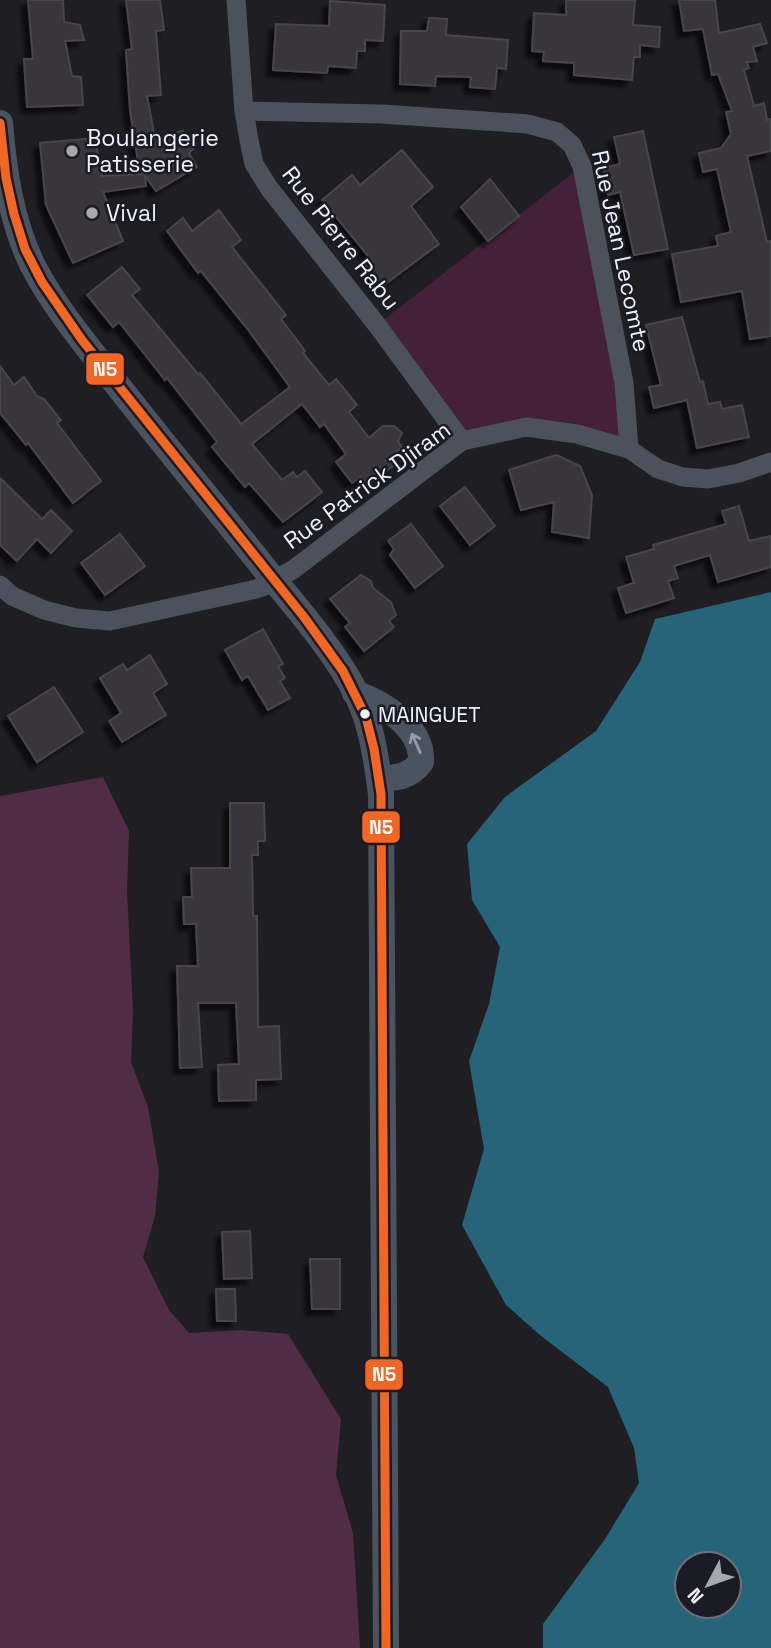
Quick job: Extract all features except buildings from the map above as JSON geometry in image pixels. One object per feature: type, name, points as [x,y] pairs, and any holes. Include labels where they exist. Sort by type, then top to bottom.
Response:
[{"type":"main road","points":[[0,122],[10,198],[22,238],[47,290],[133,405],[332,655],[355,693],[369,728],[379,779],[386,1648]]},
{"type":"main road","points":[[355,693],[392,712],[414,735],[419,745],[421,762],[410,773],[398,778],[379,779]]},
{"type":"street","name":"Rue Pierre Rabu","points":[[236,0],[244,111],[254,164],[269,188],[377,325],[462,441]]},
{"type":"street","name":"Rue Jean Lecomte","points":[[244,111],[382,114],[528,124],[557,132],[572,145],[582,166],[624,383],[629,449]]},
{"type":"street","name":"Rue Patrick Djiram","points":[[0,585],[12,596],[44,610],[76,618],[110,621],[256,589],[275,581],[301,564],[462,441],[526,427],[577,434],[629,449],[658,469],[683,477],[708,479],[738,473],[771,461]]},
{"type":"shaded area","points":[[582,166],[629,449],[526,427],[462,441],[377,325]]},
{"type":"shaded area","points":[[103,777],[129,831],[127,891],[133,1011],[131,1062],[148,1107],[159,1172],[155,1216],[143,1257],[169,1310],[189,1333],[241,1330],[288,1334],[341,1419],[336,1475],[353,1533],[360,1648],[0,1648],[0,796]]},
{"type":"water","points":[[771,592],[771,1648],[543,1648],[543,1624],[605,1539],[639,1483],[634,1448],[608,1387],[541,1336],[506,1305],[462,1225],[484,1149],[469,1061],[489,1004],[500,947],[472,900],[467,844],[505,797],[596,731],[640,662],[655,619]]},
{"type":"transit line","name":"N5","points":[[0,123],[6,178],[14,214],[25,249],[42,282],[82,340],[304,617],[343,671],[366,717],[381,794],[386,1648]]},
{"type":"place","name":"Boulangerie Patisserie","points":[[72,151]]},
{"type":"place","name":"Vival","points":[[92,213]]},
{"type":"place","name":"MAINGUET","points":[[365,714]]}]
